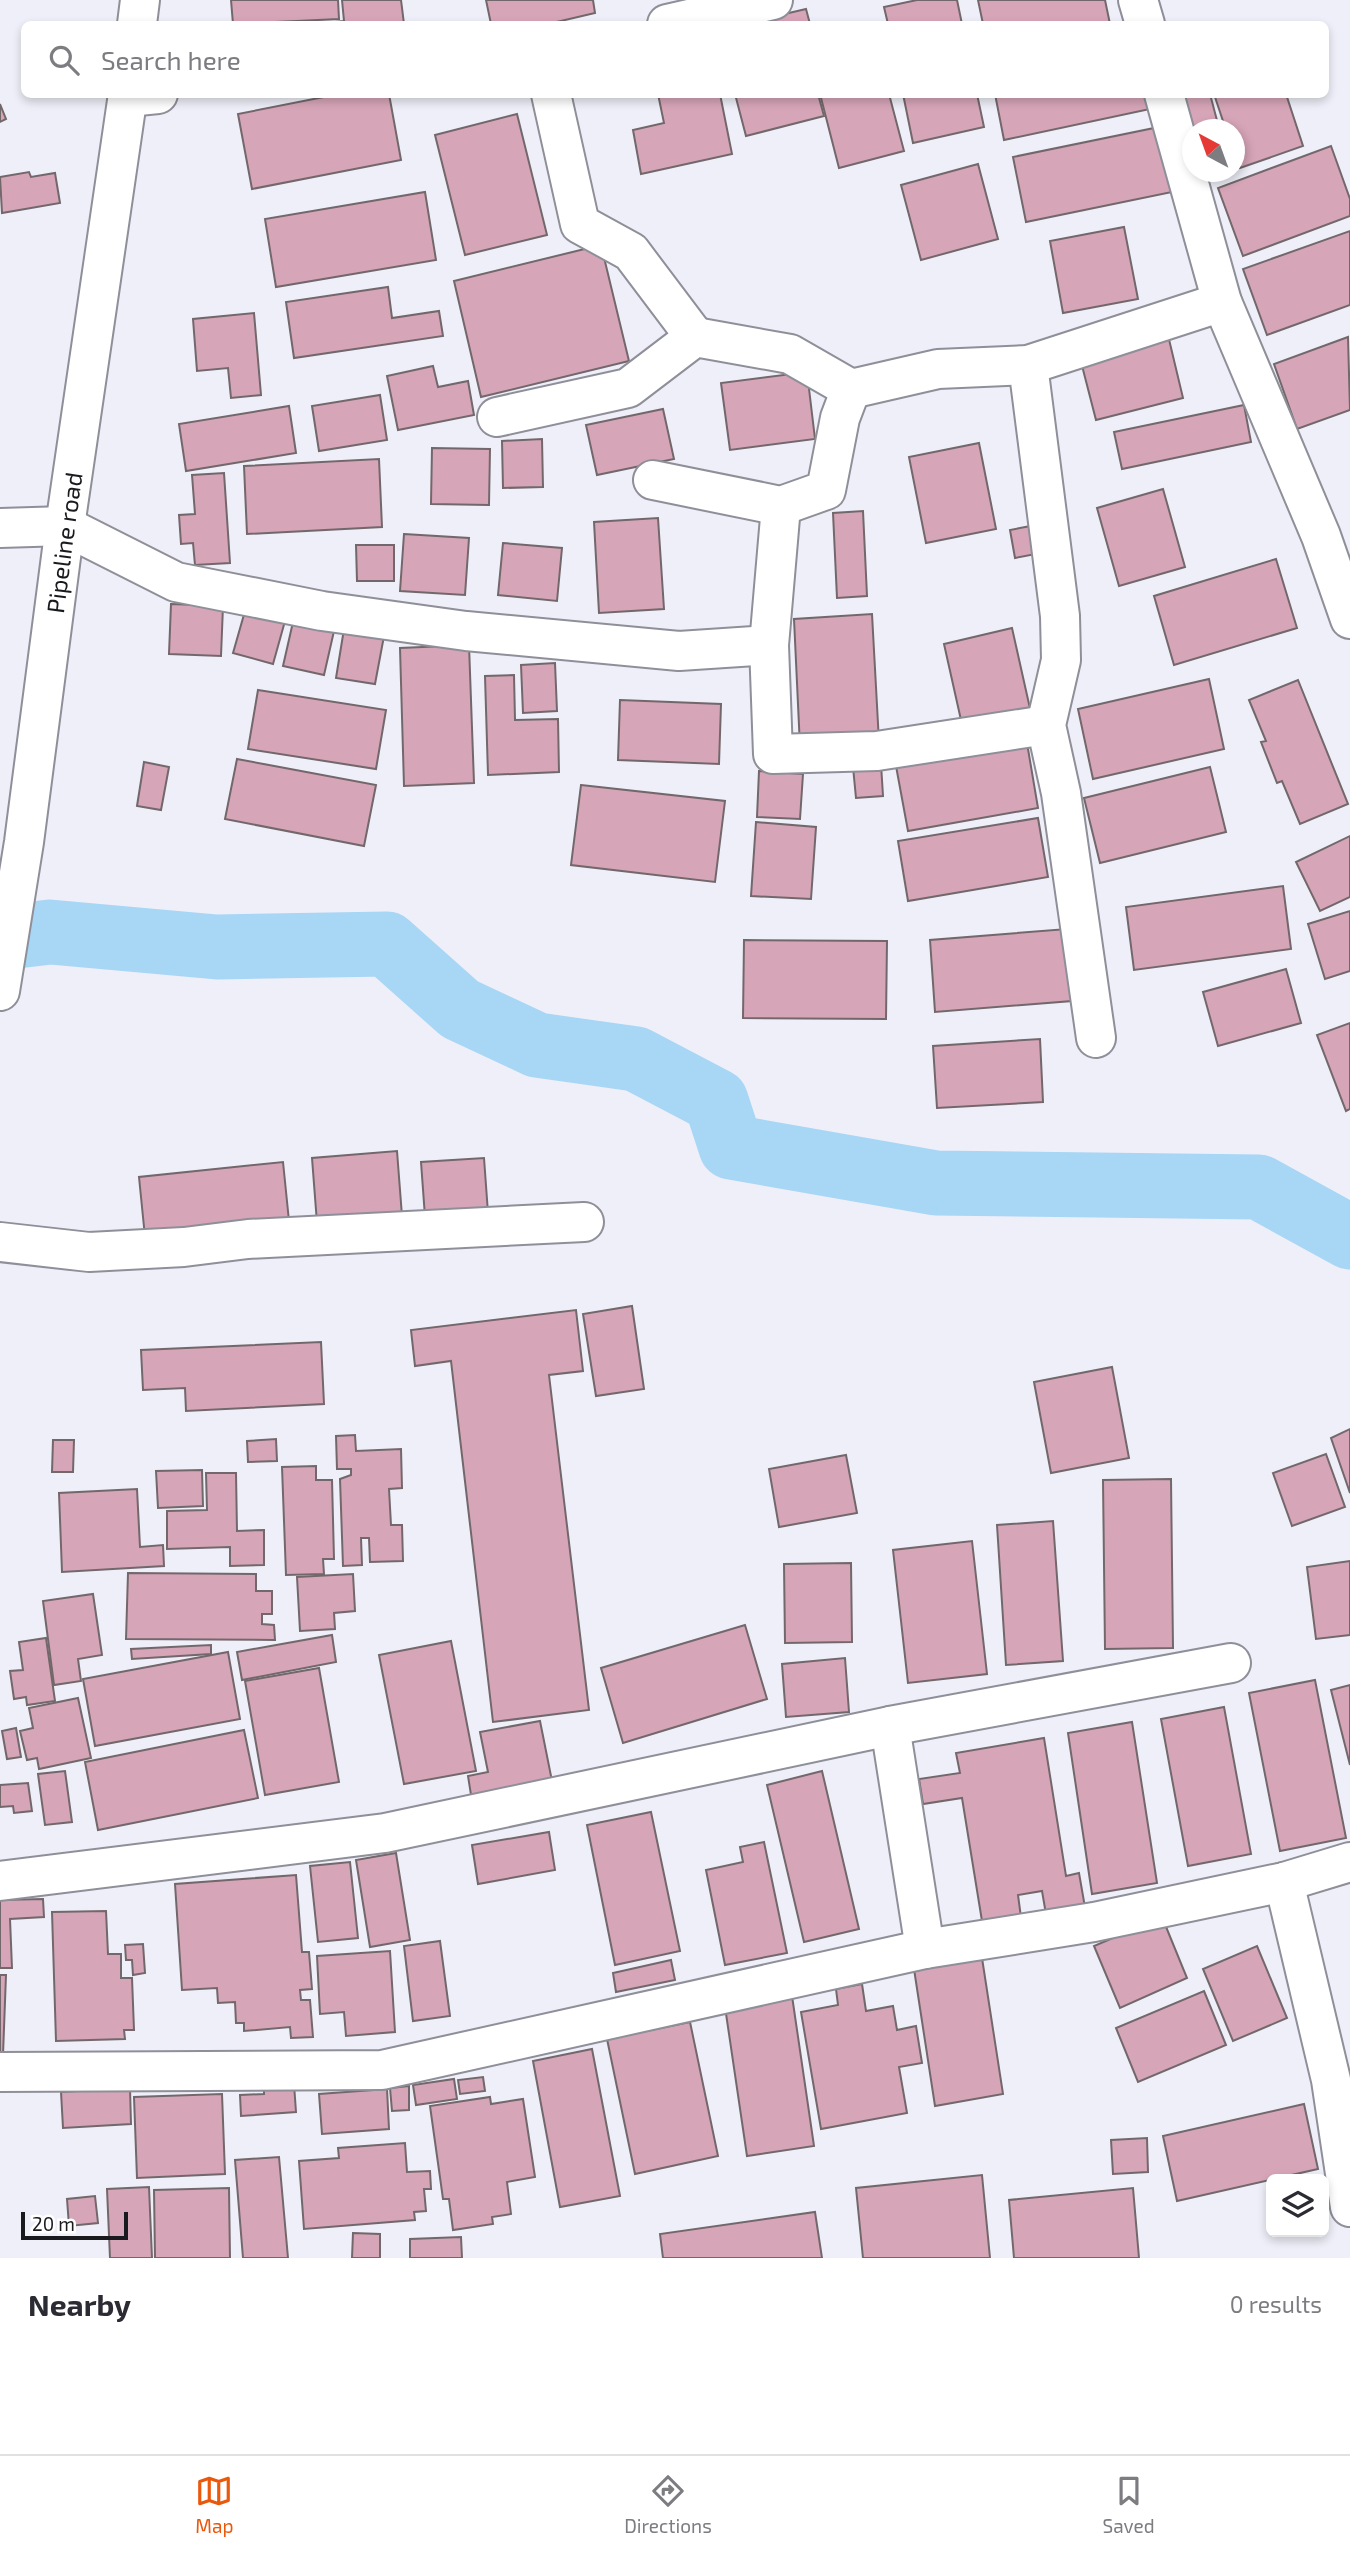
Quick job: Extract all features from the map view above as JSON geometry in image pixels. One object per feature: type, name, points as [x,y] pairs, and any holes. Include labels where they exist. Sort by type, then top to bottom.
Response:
[{"type":"street","points":[[137,21],[140,0]]},
{"type":"street","points":[[680,21],[774,0]]},
{"type":"street","points":[[1138,0],[1144,21]]},
{"type":"street","name":"Pipeline road","points":[[0,991],[24,842],[65,526],[137,98]]},
{"type":"street","points":[[552,98],[580,224],[631,252],[695,337],[790,354],[851,389],[938,369],[1028,365],[1222,302]]},
{"type":"street","points":[[1165,98],[1222,302],[1321,536],[1350,619]]},
{"type":"street","points":[[497,417],[628,388],[695,337]]},
{"type":"street","points":[[1028,365],[1060,616],[1062,660],[1046,725],[1060,793],[1096,1038]]},
{"type":"street","points":[[653,480],[781,506],[826,490],[840,418],[851,389]]},
{"type":"street","points":[[781,506],[769,645],[773,754],[877,751],[1046,725]]},
{"type":"street","points":[[0,528],[65,526],[176,582],[322,611],[466,631],[679,651],[769,645]]},
{"type":"street","points":[[0,1242],[89,1252],[184,1247],[248,1239],[584,1222]]},
{"type":"street","points":[[0,1881],[384,1833],[890,1726],[1231,1663]]},
{"type":"street","points":[[890,1726],[925,1950]]},
{"type":"street","points":[[0,2072],[382,2070],[925,1950],[1094,1922],[1284,1882],[1350,1862]]},
{"type":"street","points":[[1284,1882],[1340,2077],[1350,2207]]},
{"type":"building","points":[[231,0],[338,0],[339,19],[233,21]]},
{"type":"building","points":[[342,0],[401,0],[404,21],[344,21]]},
{"type":"building","points":[[486,0],[593,0],[595,13],[561,21],[490,21]]},
{"type":"building","points":[[917,0],[957,0],[961,21],[887,21],[884,7]]},
{"type":"building","points":[[978,0],[1105,0],[1109,21],[982,21]]},
{"type":"building","points":[[806,9],[809,21],[755,21]]},
{"type":"building","points":[[319,98],[390,98],[401,160],[252,189],[238,114]]},
{"type":"building","points":[[659,98],[721,98],[732,154],[641,174],[633,130],[664,123]]},
{"type":"building","points":[[736,98],[819,98],[824,116],[746,136]]},
{"type":"building","points":[[821,98],[890,98],[904,151],[839,168]]},
{"type":"building","points":[[904,98],[978,98],[984,127],[913,143]]},
{"type":"building","points":[[996,98],[1148,98],[1150,109],[1004,140]]},
{"type":"building","points":[[1185,98],[1211,98],[1217,119],[1191,119]]},
{"type":"building","points":[[1215,98],[1287,98],[1303,146],[1245,166],[1245,119],[1222,119]]},
{"type":"building","points":[[0,104],[6,119],[0,122]]},
{"type":"building","points":[[517,114],[547,235],[465,255],[435,135]]},
{"type":"building","points":[[1159,127],[1172,192],[1026,222],[1013,157]]},
{"type":"building","points":[[1331,146],[1350,199],[1350,216],[1243,256],[1218,188],[1234,182],[1245,182],[1245,178]]},
{"type":"building","points":[[978,164],[998,239],[921,260],[901,185]]},
{"type":"building","points":[[29,172],[31,177],[55,173],[60,203],[2,213],[0,177]]},
{"type":"building","points":[[425,192],[436,260],[276,287],[265,219]]},
{"type":"building","points":[[1124,227],[1138,299],[1063,313],[1050,241]]},
{"type":"building","points":[[1350,231],[1350,305],[1267,335],[1243,269]]},
{"type":"building","points":[[601,245],[629,361],[481,397],[454,281]]},
{"type":"building","points":[[388,287],[392,318],[439,311],[443,336],[294,358],[286,302]]},
{"type":"building","points":[[254,313],[261,395],[231,398],[228,368],[197,371],[193,319]]},
{"type":"building","points":[[1167,331],[1183,398],[1096,420],[1079,354]]},
{"type":"building","points":[[1348,337],[1350,410],[1297,429],[1274,364]]},
{"type":"building","points":[[433,366],[438,387],[468,381],[474,415],[398,430],[387,376]]},
{"type":"building","points":[[807,372],[815,439],[730,450],[721,383]]},
{"type":"building","points":[[380,395],[387,440],[319,451],[312,406]]},
{"type":"building","points":[[1244,405],[1251,442],[1122,469],[1114,432]]},
{"type":"building","points":[[289,406],[296,453],[186,471],[179,424]]},
{"type":"building","points":[[663,409],[674,459],[597,475],[586,425]]},
{"type":"building","points":[[542,439],[543,487],[503,488],[502,441]]},
{"type":"building","points":[[979,443],[996,529],[926,543],[909,457]]},
{"type":"building","points":[[432,448],[490,449],[489,505],[431,504]]},
{"type":"building","points":[[379,459],[382,527],[247,534],[244,466]]},
{"type":"building","points":[[224,473],[230,563],[195,565],[193,543],[181,544],[179,515],[195,514],[192,475]]},
{"type":"building","points":[[1163,489],[1185,567],[1119,586],[1097,508]]},
{"type":"building","points":[[863,511],[867,596],[837,598],[833,513]]},
{"type":"building","points":[[658,518],[664,609],[599,613],[594,522]]},
{"type":"building","points":[[1036,525],[1041,553],[1015,558],[1010,530]]},
{"type":"building","points":[[404,534],[469,538],[465,595],[400,591]]},
{"type":"building","points":[[503,543],[562,548],[557,601],[498,595]]},
{"type":"building","points":[[356,545],[394,545],[394,581],[357,581]]},
{"type":"building","points":[[1276,559],[1297,628],[1174,665],[1154,596]]},
{"type":"building","points":[[171,604],[223,606],[221,656],[169,654]]},
{"type":"building","points":[[245,611],[285,621],[273,664],[233,653]]},
{"type":"building","points":[[872,614],[879,742],[800,747],[794,619]]},
{"type":"building","points":[[293,622],[334,631],[324,675],[283,666]]},
{"type":"building","points":[[1012,628],[1031,713],[963,729],[944,644]]},
{"type":"building","points":[[344,629],[384,636],[375,684],[336,678]]},
{"type":"building","points":[[469,645],[474,783],[404,786],[400,648]]},
{"type":"building","points":[[555,663],[557,711],[523,713],[521,665]]},
{"type":"building","points":[[514,675],[515,720],[558,719],[559,772],[488,775],[485,676]]},
{"type":"building","points":[[1209,679],[1224,749],[1093,779],[1078,709]]},
{"type":"building","points":[[1298,680],[1348,804],[1300,824],[1282,781],[1277,783],[1261,742],[1266,741],[1249,700]]},
{"type":"building","points":[[258,690],[386,710],[376,769],[248,749]]},
{"type":"building","points":[[620,700],[721,704],[719,764],[618,760]]},
{"type":"building","points":[[1027,743],[1038,808],[908,831],[896,766]]},
{"type":"building","points":[[237,759],[376,785],[364,846],[225,819]]},
{"type":"building","points":[[144,762],[169,767],[161,810],[137,806]]},
{"type":"building","points":[[881,764],[883,796],[856,798],[853,767]]},
{"type":"building","points":[[1210,767],[1226,832],[1100,863],[1084,798]]},
{"type":"building","points":[[759,771],[803,774],[800,819],[757,817]]},
{"type":"building","points":[[581,785],[725,801],[715,882],[571,865]]},
{"type":"building","points":[[1038,818],[1048,877],[908,901],[898,841]]},
{"type":"building","points":[[756,822],[816,827],[811,899],[751,896]]},
{"type":"building","points":[[1350,836],[1350,897],[1320,911],[1296,862]]},
{"type":"building","points":[[1283,886],[1291,949],[1134,970],[1126,907]]},
{"type":"building","points":[[1350,911],[1350,971],[1325,979],[1308,924]]},
{"type":"building","points":[[1067,929],[1072,1001],[935,1012],[930,940]]},
{"type":"building","points":[[744,940],[887,941],[886,1019],[743,1018]]},
{"type":"building","points":[[1286,969],[1301,1023],[1218,1046],[1203,992]]},
{"type":"building","points":[[1350,1023],[1350,1109],[1346,1111],[1317,1035]]},
{"type":"building","points":[[1040,1039],[1043,1102],[937,1108],[933,1046]]},
{"type":"building","points":[[397,1151],[402,1216],[317,1223],[312,1158]]},
{"type":"building","points":[[484,1158],[488,1213],[425,1217],[421,1162]]},
{"type":"building","points":[[283,1162],[289,1221],[145,1237],[139,1177]]},
{"type":"building","points":[[632,1306],[644,1389],[596,1396],[583,1314]]},
{"type":"building","points":[[576,1310],[583,1371],[549,1375],[589,1710],[493,1722],[451,1361],[415,1366],[411,1330]]},
{"type":"building","points":[[321,1342],[324,1404],[186,1411],[185,1388],[143,1390],[141,1350]]},
{"type":"building","points":[[1112,1367],[1129,1458],[1051,1473],[1034,1382]]},
{"type":"building","points":[[1350,1429],[1350,1493],[1331,1438]]},
{"type":"building","points":[[355,1435],[356,1451],[401,1449],[402,1488],[389,1489],[391,1525],[402,1525],[403,1561],[370,1562],[369,1538],[361,1538],[362,1565],[343,1566],[340,1479],[351,1475],[351,1469],[337,1469],[336,1436]]},
{"type":"building","points":[[276,1439],[277,1461],[248,1462],[247,1441]]},
{"type":"building","points":[[53,1440],[74,1440],[73,1472],[52,1472]]},
{"type":"building","points":[[1326,1454],[1345,1507],[1292,1526],[1273,1473]]},
{"type":"building","points":[[846,1455],[857,1513],[779,1527],[769,1469]]},
{"type":"building","points":[[316,1466],[316,1480],[332,1480],[334,1559],[323,1559],[324,1574],[286,1575],[282,1467]]},
{"type":"building","points":[[202,1470],[203,1506],[158,1508],[156,1471]]},
{"type":"building","points":[[206,1473],[236,1473],[237,1531],[264,1530],[264,1565],[230,1566],[230,1547],[167,1549],[167,1511],[207,1510]]},
{"type":"building","points":[[1171,1479],[1173,1648],[1105,1649],[1103,1480]]},
{"type":"building","points":[[137,1489],[140,1547],[163,1545],[164,1566],[62,1572],[59,1493]]},
{"type":"building","points":[[1053,1521],[1063,1661],[1006,1665],[997,1525]]},
{"type":"building","points":[[972,1541],[987,1674],[908,1683],[893,1550]]},
{"type":"building","points":[[1350,1561],[1350,1635],[1316,1639],[1307,1567]]},
{"type":"building","points":[[851,1563],[852,1642],[785,1643],[784,1564]]},
{"type":"building","points":[[128,1573],[256,1574],[256,1591],[272,1591],[272,1614],[262,1614],[262,1624],[274,1625],[275,1640],[126,1639]]},
{"type":"building","points":[[353,1574],[355,1611],[334,1613],[335,1629],[300,1631],[297,1577]]},
{"type":"building","points":[[93,1594],[102,1655],[78,1659],[81,1681],[54,1685],[43,1601]]},
{"type":"building","points":[[745,1625],[767,1699],[623,1743],[601,1668]]},
{"type":"building","points":[[332,1635],[336,1662],[242,1680],[237,1652]]},
{"type":"building","points":[[46,1638],[55,1701],[27,1705],[26,1697],[14,1699],[10,1671],[23,1670],[19,1642]]},
{"type":"building","points":[[451,1641],[476,1771],[404,1784],[379,1655]]},
{"type":"building","points":[[211,1645],[211,1654],[132,1659],[131,1649]]},
{"type":"building","points":[[228,1652],[240,1719],[95,1746],[83,1679]]},
{"type":"building","points":[[845,1658],[849,1712],[786,1717],[782,1664]]},
{"type":"building","points":[[319,1668],[339,1782],[265,1795],[245,1681]]},
{"type":"building","points":[[1315,1680],[1346,1838],[1280,1851],[1249,1693]]},
{"type":"building","points":[[1350,1685],[1350,1765],[1331,1690]]},
{"type":"building","points":[[78,1698],[91,1758],[39,1769],[37,1758],[27,1760],[20,1731],[33,1728],[29,1708]]},
{"type":"building","points":[[1224,1707],[1251,1854],[1188,1866],[1161,1719]]},
{"type":"building","points":[[540,1721],[553,1786],[472,1801],[468,1776],[488,1772],[480,1732]]},
{"type":"building","points":[[1132,1722],[1157,1883],[1092,1894],[1068,1733]]},
{"type":"building","points":[[16,1728],[21,1757],[7,1759],[2,1731]]},
{"type":"building","points":[[244,1730],[258,1798],[98,1830],[85,1762]]},
{"type":"building","points":[[1044,1738],[1066,1876],[1079,1873],[1086,1913],[1047,1920],[1042,1891],[1018,1895],[1022,1925],[1003,1928],[998,1918],[982,1921],[962,1798],[923,1804],[919,1779],[960,1773],[956,1753]]},
{"type":"building","points":[[65,1771],[72,1822],[45,1825],[38,1774]]},
{"type":"building","points":[[822,1771],[859,1929],[804,1942],[767,1785]]},
{"type":"building","points":[[28,1783],[32,1811],[14,1813],[13,1806],[0,1807],[0,1785]]},
{"type":"building","points":[[651,1812],[680,1951],[615,1965],[587,1825]]},
{"type":"building","points":[[549,1832],[555,1870],[478,1884],[472,1845]]},
{"type":"building","points":[[764,1842],[787,1953],[725,1965],[706,1870],[743,1862],[740,1847]]},
{"type":"building","points":[[396,1853],[410,1940],[370,1947],[356,1860]]},
{"type":"building","points":[[350,1862],[358,1938],[318,1942],[310,1866]]},
{"type":"building","points":[[296,1875],[302,1952],[309,1952],[312,1989],[300,1990],[301,2000],[310,2000],[313,2037],[291,2038],[290,2027],[244,2031],[244,2023],[236,2023],[235,2002],[218,2003],[217,1988],[182,1990],[175,1884]]},
{"type":"building","points":[[43,1899],[44,1917],[10,1919],[12,1968],[0,1968],[0,1900]]},
{"type":"building","points":[[106,1911],[108,1954],[121,1954],[121,1978],[132,1978],[134,2030],[124,2030],[125,2039],[56,2041],[52,1912]]},
{"type":"building","points":[[1162,1917],[1187,1978],[1120,2008],[1094,1946]]},
{"type":"building","points":[[440,1941],[450,2016],[413,2021],[404,1946]]},
{"type":"building","points":[[143,1944],[145,1973],[133,1975],[132,1960],[126,1960],[125,1945]]},
{"type":"building","points":[[1257,1946],[1287,2018],[1233,2041],[1203,1969]]},
{"type":"building","points":[[390,1951],[395,2032],[346,2036],[344,2012],[320,2014],[317,1956]]},
{"type":"building","points":[[982,1958],[1003,2094],[935,2106],[914,1969]]},
{"type":"building","points":[[671,1960],[675,1980],[616,1992],[613,1973]]},
{"type":"building","points":[[0,1975],[6,1975],[3,2055],[0,2055]]},
{"type":"building","points":[[862,1984],[866,2011],[893,2006],[897,2030],[916,2026],[922,2063],[899,2067],[907,2113],[821,2129],[801,2012],[838,2005],[836,1989]]},
{"type":"building","points":[[791,1989],[814,2146],[747,2156],[724,2000]]},
{"type":"building","points":[[1204,1991],[1226,2045],[1138,2082],[1116,2028]]},
{"type":"building","points":[[690,2022],[718,2156],[635,2174],[607,2039]]},
{"type":"building","points":[[592,2049],[620,2196],[560,2207],[533,2061]]},
{"type":"building","points":[[483,2077],[485,2091],[460,2094],[458,2080]]},
{"type":"building","points":[[454,2079],[457,2099],[416,2105],[413,2085]]},
{"type":"building","points":[[294,2084],[296,2112],[241,2116],[240,2095],[264,2094],[264,2087]]},
{"type":"building","points":[[409,2086],[409,2110],[392,2111],[390,2088]]},
{"type":"building","points":[[130,2088],[131,2124],[63,2128],[61,2092]]},
{"type":"building","points":[[387,2089],[389,2129],[322,2134],[319,2094]]},
{"type":"building","points":[[222,2094],[225,2174],[137,2178],[134,2097]]},
{"type":"building","points":[[490,2097],[491,2104],[523,2099],[535,2177],[507,2182],[511,2214],[492,2217],[493,2224],[453,2230],[449,2199],[443,2199],[430,2106]]},
{"type":"building","points":[[1304,2104],[1318,2169],[1296,2174],[1266,2174],[1266,2181],[1177,2201],[1163,2136]]},
{"type":"building","points":[[1147,2138],[1148,2172],[1113,2174],[1111,2140]]},
{"type":"building","points":[[405,2143],[407,2172],[430,2171],[431,2189],[424,2189],[426,2211],[414,2212],[415,2220],[304,2229],[299,2161],[339,2158],[338,2148]]},
{"type":"building","points":[[279,2157],[288,2258],[243,2258],[235,2160]]},
{"type":"building","points":[[982,2175],[990,2258],[863,2258],[856,2188]]},
{"type":"building","points":[[149,2187],[152,2258],[110,2258],[107,2189]]},
{"type":"building","points":[[229,2188],[230,2258],[155,2258],[154,2190]]},
{"type":"building","points":[[1133,2188],[1139,2258],[1014,2258],[1009,2200]]},
{"type":"building","points":[[95,2196],[98,2223],[69,2226],[67,2199]]},
{"type":"building","points":[[815,2212],[822,2258],[663,2258],[660,2234]]},
{"type":"building","points":[[353,2233],[380,2234],[380,2258],[352,2258]]},
{"type":"building","points":[[461,2237],[462,2258],[410,2258],[410,2239]]},
{"type":"waterway","points":[[0,938],[50,932],[217,947],[387,944],[460,1009],[537,1045],[636,1059],[716,1101],[731,1147],[936,1183],[1259,1187],[1350,1237]]}]
